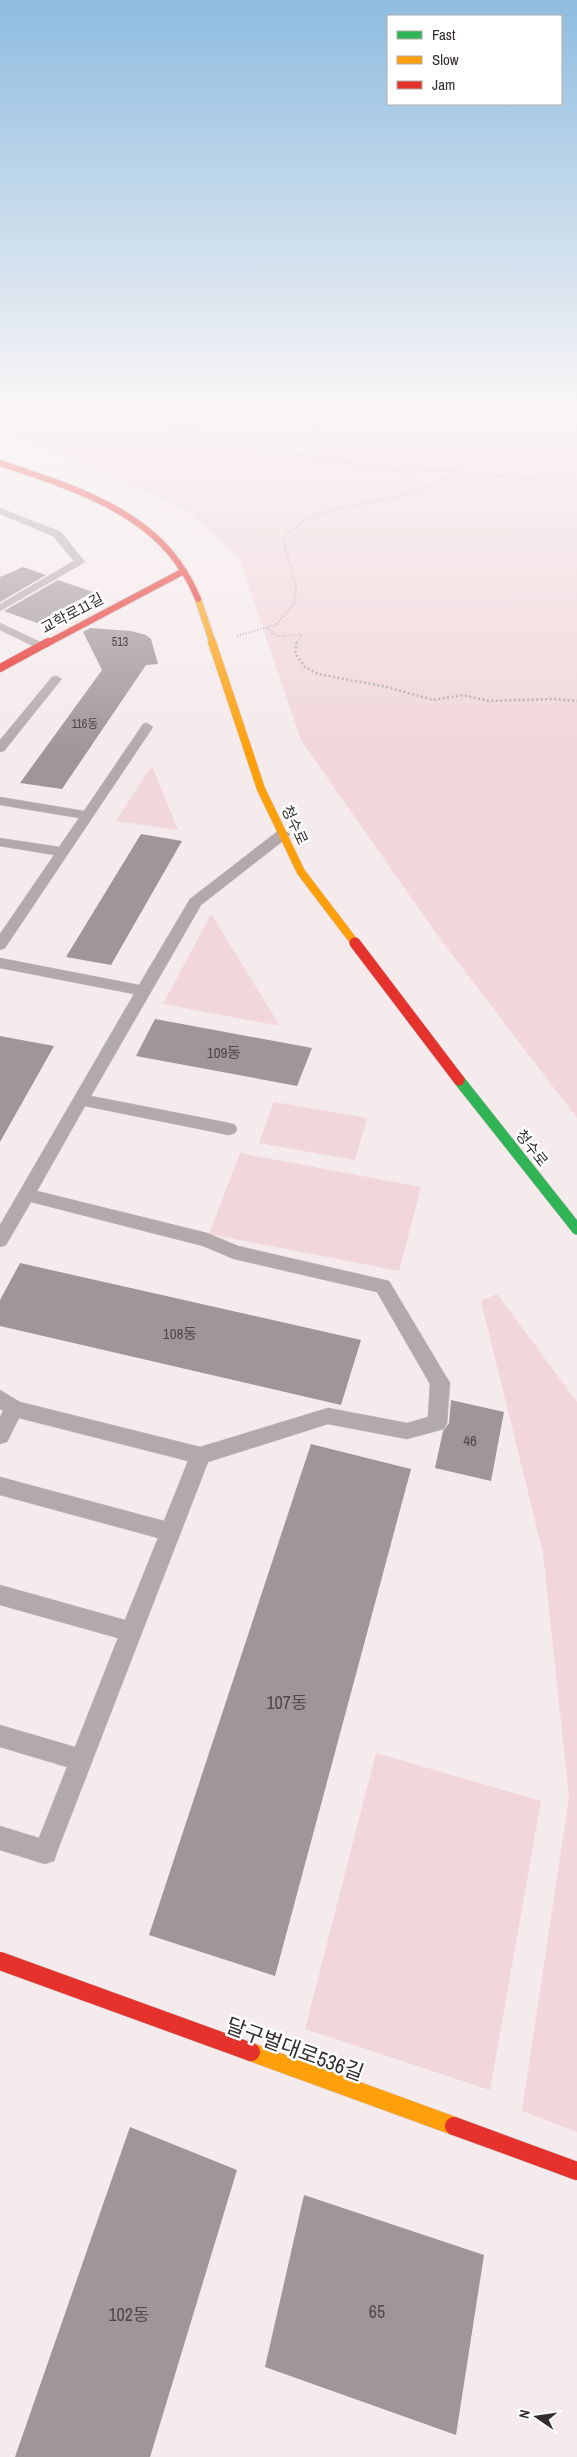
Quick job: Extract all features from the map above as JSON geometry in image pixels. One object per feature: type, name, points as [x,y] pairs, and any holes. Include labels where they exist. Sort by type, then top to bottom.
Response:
[{"type":"main road","name":"청수로","points":[[133,525],[166,548],[184,571],[197,596],[262,789],[301,872],[472,1096],[577,1229]]},
{"type":"main road","name":"교학로11길","points":[[0,668],[184,571]]},
{"type":"main road","name":"달구벌대로536길","points":[[0,1961],[577,2171]]},
{"type":"lane","points":[[0,608],[80,562],[57,534],[33,525]]},
{"type":"lane","points":[[0,626],[41,646]]},
{"type":"lane","points":[[0,748],[56,679]]},
{"type":"lane","points":[[0,945],[147,727]]},
{"type":"lane","points":[[0,801],[87,815]]},
{"type":"lane","points":[[0,1240],[195,902],[283,834]]},
{"type":"lane","points":[[0,842],[62,852]]},
{"type":"lane","points":[[0,963],[144,991]]},
{"type":"lane","points":[[81,1100],[229,1129]]},
{"type":"lane","points":[[0,1436],[7,1404],[200,1456],[328,1416],[407,1431],[437,1422],[440,1383],[383,1286],[234,1252],[207,1240],[27,1195]]},
{"type":"lane","points":[[0,1838],[45,1852],[200,1456]]},
{"type":"lane","points":[[0,1486],[170,1532]]},
{"type":"lane","points":[[0,1595],[131,1632]]},
{"type":"lane","points":[[0,1736],[81,1760]]},
{"type":"path","points":[[213,642],[276,625],[297,597],[283,540],[284,534],[288,529],[299,525]]},
{"type":"path","points":[[267,628],[277,636],[302,635],[295,646],[295,653],[305,667],[318,674],[387,687],[433,700],[463,695],[489,701],[577,701]]},
{"type":"shaded area","points":[[202,525],[577,525],[577,1118],[438,936],[301,740],[240,561]]},
{"type":"shaded area","points":[[152,766],[178,830],[116,821]]},
{"type":"shaded area","points":[[211,914],[280,1026],[163,1004]]},
{"type":"shaded area","points":[[274,1102],[367,1118],[355,1160],[259,1143]]},
{"type":"shaded area","points":[[240,1153],[421,1187],[399,1271],[209,1234]]},
{"type":"shaded area","points":[[497,1294],[577,1402],[577,2132],[522,2111],[569,1797],[543,1553],[481,1301]]},
{"type":"shaded area","points":[[376,1753],[541,1801],[490,2090],[305,2029]]},
{"type":"building","points":[[23,567],[46,575],[0,602],[0,577]]},
{"type":"building","points":[[58,580],[93,592],[37,623],[4,611]]},
{"type":"building","points":[[90,628],[131,631],[146,635],[151,639],[158,664],[146,665],[62,789],[20,783],[102,670],[83,632]]},
{"type":"building","points":[[141,834],[182,841],[111,965],[66,957]]},
{"type":"building","points":[[155,1019],[312,1048],[297,1086],[136,1056]]},
{"type":"building","points":[[0,1036],[54,1046],[0,1142]]},
{"type":"building","points":[[20,1263],[361,1340],[341,1405],[0,1326],[0,1300]]},
{"type":"building","points":[[451,1400],[504,1412],[491,1481],[435,1468],[443,1431],[449,1423]]},
{"type":"building","points":[[311,1444],[411,1469],[275,1976],[149,1935]]},
{"type":"building","points":[[130,2127],[237,2170],[150,2457],[15,2457]]},
{"type":"building","points":[[304,2195],[484,2255],[456,2435],[265,2367]]},
{"type":"traffic: fast","points":[[459,1080],[577,1229]]},
{"type":"traffic: slow","points":[[198,599],[261,789],[301,872],[355,943]]},
{"type":"traffic: slow","points":[[251,2052],[454,2126]]},
{"type":"traffic: jam","points":[[138,525],[165,547],[184,571],[198,599]]},
{"type":"traffic: jam","points":[[0,668],[184,571]]},
{"type":"traffic: jam","points":[[355,943],[459,1080]]},
{"type":"traffic: jam","points":[[0,1961],[251,2052]]},
{"type":"traffic: jam","points":[[454,2126],[577,2171]]}]
